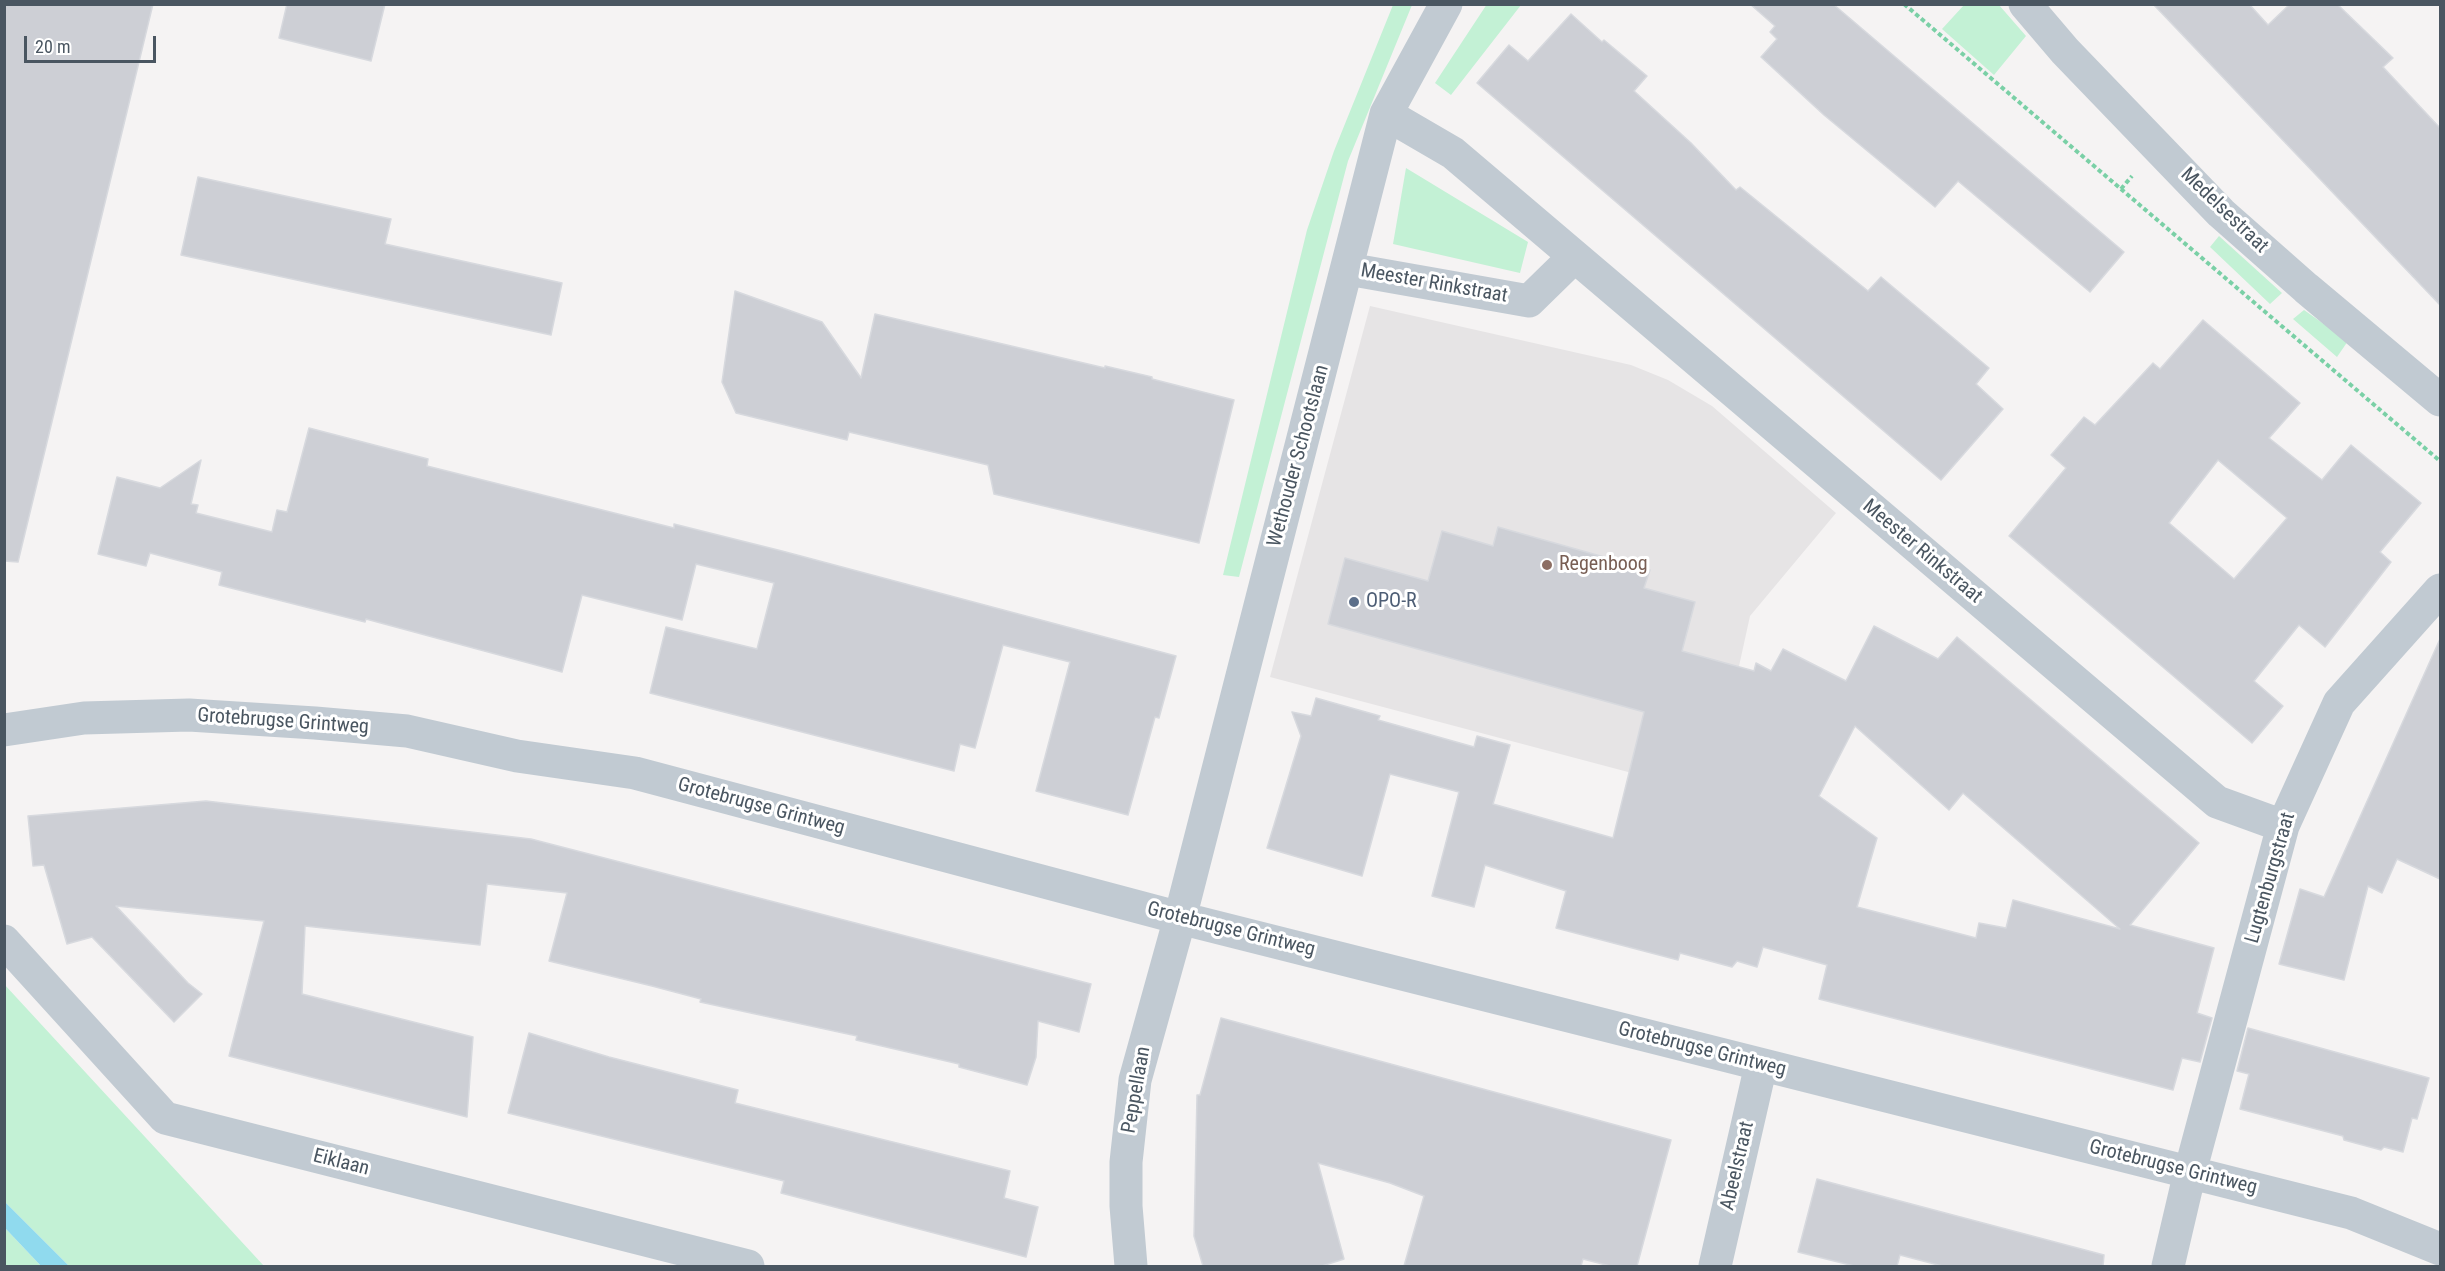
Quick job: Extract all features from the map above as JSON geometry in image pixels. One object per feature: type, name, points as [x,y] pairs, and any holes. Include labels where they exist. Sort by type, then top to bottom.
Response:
[{"type":"street","name":"Wethouder Schootslaan","points":[[1180,918],[1386,114],[1446,4]]},
{"type":"street","name":"Medelsestraat","points":[[2025,4],[2066,51],[2221,213],[2306,288],[2440,400]]},
{"type":"street","name":"Meester Rinkstraat","points":[[1386,114],[1453,153],[2217,802],[2283,826]]},
{"type":"street","name":"Meester Rinkstraat","points":[[1348,269],[1529,301],[1574,257]]},
{"type":"street","name":"Lugtenburgstraat","points":[[2168,1266],[2190,1172],[2283,826],[2339,703],[2440,590]]},
{"type":"street","name":"Grotebrugse Grintweg","points":[[4,730],[84,718],[189,715],[407,731],[517,756],[635,773],[1180,918],[2351,1213],[2440,1249]]},
{"type":"street","name":"Peppellaan","points":[[1131,1266],[1126,1206],[1130,1112],[1135,1080],[1180,918]]},
{"type":"street","name":"Eiklaan","points":[[4,941],[165,1118],[747,1266]]},
{"type":"street","name":"Abeelstraat","points":[[1715,1266],[1761,1065]]},
{"type":"path","points":[[1904,4],[2440,461]]},
{"type":"shaded area","name":"Regenboog","points":[[1370,306],[1631,365],[1668,380],[1712,406],[1836,513],[1750,616],[1711,794],[1270,677]]},
{"type":"green space","points":[[1487,4],[1521,5],[1451,95],[1435,83]]},
{"type":"green space","points":[[1393,5],[1412,5],[1348,161],[1239,577],[1223,575],[1307,230],[1334,151]]},
{"type":"green space","points":[[1964,5],[1999,5],[2026,36],[1994,75],[1942,29]]},
{"type":"green space","points":[[1406,168],[1528,242],[1520,273],[1393,244]]},
{"type":"green space","points":[[2219,236],[2282,293],[2270,304],[2210,247]]},
{"type":"green space","points":[[2304,310],[2348,341],[2337,357],[2293,319]]},
{"type":"green space","points":[[4,984],[264,1266],[69,1266],[5,1202]]},
{"type":"green space","points":[[5,1228],[41,1266],[5,1266]]},
{"type":"water","points":[[5,1202],[69,1266],[41,1266],[5,1228]]},
{"type":"building","points":[[4,4],[153,4],[18,562],[4,561]]},
{"type":"building","points":[[287,4],[385,4],[371,61],[279,38]]},
{"type":"building","points":[[1750,4],[1833,4],[2124,252],[2090,292],[1958,181],[1935,207],[1824,115],[1761,57],[1777,39],[1770,32],[1775,26]]},
{"type":"building","points":[[2153,4],[2249,4],[2268,25],[2290,4],[2337,4],[2393,58],[2383,67],[2440,128],[2440,305]]},
{"type":"building","points":[[1571,14],[1602,42],[1604,40],[1647,76],[1634,91],[1691,143],[1736,190],[1740,187],[1868,291],[1881,277],[1989,368],[1976,384],[2003,409],[1941,480],[1477,83],[1509,45],[1528,61]]},
{"type":"building","points":[[198,177],[391,219],[385,244],[562,283],[551,335],[181,255]]},
{"type":"building","points":[[735,291],[822,322],[861,378],[875,314],[1152,377],[1152,379],[1234,400],[1199,543],[994,494],[988,465],[849,432],[847,440],[736,413],[722,382]]},
{"type":"building","points":[[2203,320],[2300,403],[2269,438],[2322,480],[2351,445],[2421,503],[2380,552],[2391,562],[2325,647],[2299,625],[2254,681],[2283,706],[2252,743],[2009,536],[2066,468],[2051,455],[2084,417],[2095,425],[2153,363],[2160,369]],"holes":[[[2218,460],[2287,518],[2234,579],[2169,523]]]},
{"type":"building","points":[[309,428],[428,459],[427,466],[674,528],[674,524],[782,551],[1176,656],[1159,718],[1155,717],[1128,815],[1036,791],[1070,662],[1003,645],[975,748],[960,744],[954,771],[650,693],[666,627],[757,649],[774,583],[696,564],[682,620],[582,595],[562,672],[366,619],[365,622],[219,585],[222,572],[150,553],[146,566],[98,554],[117,477],[160,488],[201,460],[191,504],[198,505],[196,513],[272,532],[277,510],[287,512]]},
{"type":"building","points":[[1498,527],[1650,570],[1644,588],[1695,602],[1682,651],[1754,671],[1756,663],[1771,671],[1783,649],[1846,681],[1874,626],[1938,659],[1957,637],[2199,843],[2130,925],[2214,948],[2197,1013],[2212,1018],[2200,1062],[2182,1058],[2173,1090],[1819,999],[1827,965],[1763,947],[1757,967],[1737,961],[1732,967],[1680,953],[1678,960],[1556,928],[1566,891],[1485,865],[1474,907],[1432,896],[1459,792],[1390,774],[1362,876],[1267,848],[1301,736],[1292,712],[1311,716],[1316,698],[1380,716],[1378,720],[1474,747],[1477,736],[1510,745],[1493,804],[1613,838],[1644,712],[1328,624],[1345,558],[1428,581],[1442,531],[1493,546]],"holes":[[[1855,726],[1949,810],[1963,793],[2120,929],[2013,900],[2006,928],[1979,923],[1976,938],[1857,907],[1877,838],[1819,796]]]},
{"type":"building","points":[[2440,639],[2440,879],[2397,859],[2382,893],[2368,886],[2344,980],[2279,964],[2300,889],[2324,897]]},
{"type":"building","points":[[206,801],[531,839],[1091,984],[1079,1032],[1038,1021],[1036,1057],[1027,1085],[959,1067],[959,1064],[856,1040],[857,1036],[700,1002],[701,999],[549,961],[567,893],[487,884],[480,945],[305,926],[302,994],[473,1037],[467,1117],[229,1056],[264,921],[116,906],[188,983],[202,994],[174,1022],[92,937],[67,944],[44,865],[33,866],[28,816]]},
{"type":"building","points":[[1221,1018],[1671,1140],[1637,1266],[1610,1266],[1583,1259],[1581,1266],[1404,1266],[1424,1196],[1390,1183],[1318,1163],[1344,1259],[1322,1266],[1203,1266],[1194,1236],[1197,1095],[1200,1095]]},
{"type":"building","points":[[2248,1028],[2429,1078],[2417,1119],[2412,1118],[2403,1152],[2384,1147],[2381,1150],[2344,1140],[2343,1136],[2240,1109],[2249,1074],[2237,1071]]},
{"type":"building","points":[[529,1033],[609,1057],[738,1090],[735,1103],[1010,1171],[1004,1198],[1038,1207],[1026,1257],[781,1193],[784,1181],[508,1113]]},
{"type":"building","points":[[1817,1179],[2104,1255],[2103,1266],[1942,1266],[1900,1255],[1897,1266],[1854,1266],[1798,1252]]},
{"type":"place","name":"Regenboog","points":[[1547,565]]},
{"type":"place","name":"OPO-R","points":[[1354,602]]}]
